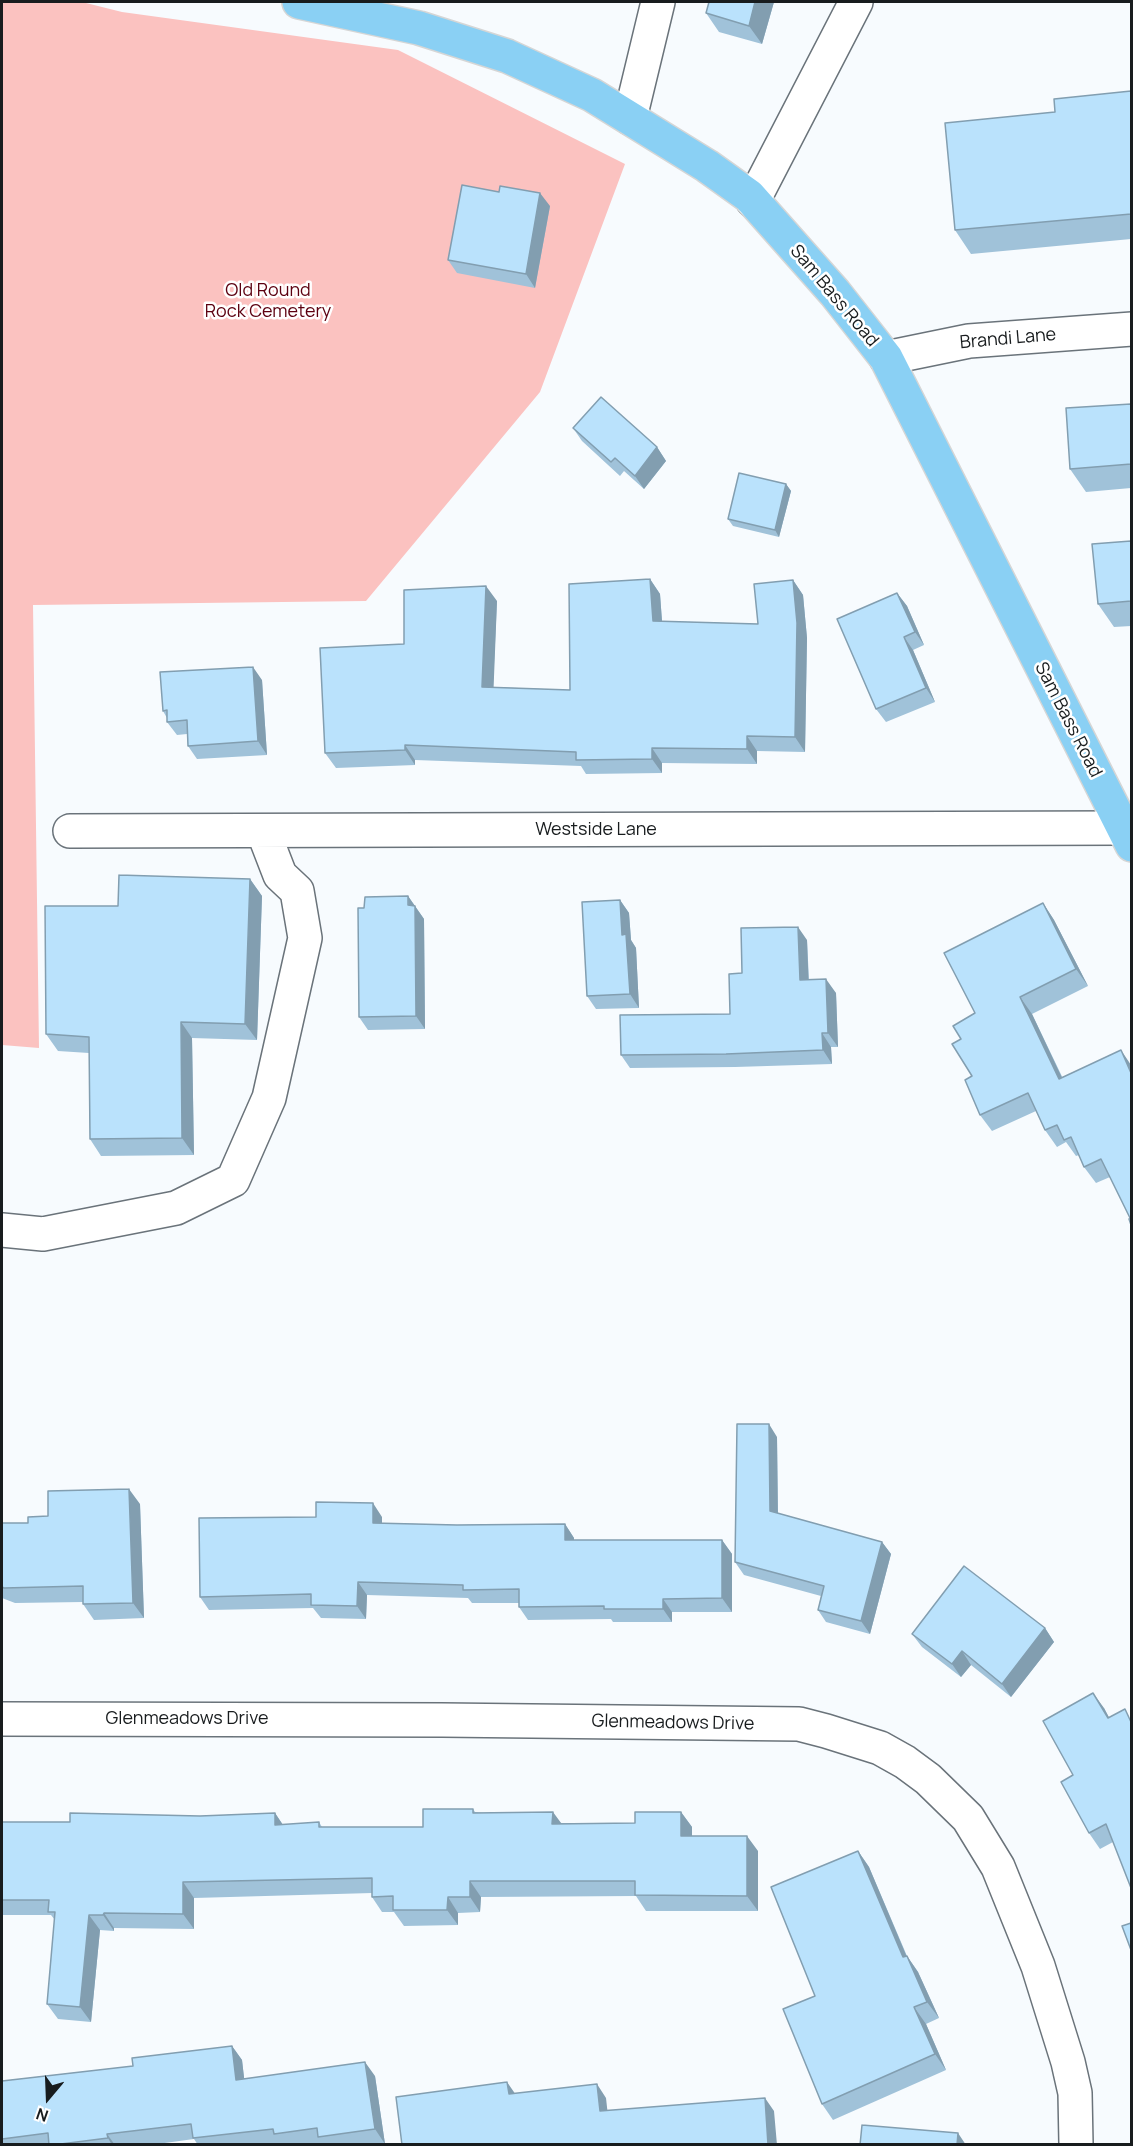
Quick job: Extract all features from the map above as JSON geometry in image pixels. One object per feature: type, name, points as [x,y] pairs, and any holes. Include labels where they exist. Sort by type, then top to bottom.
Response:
[{"type":"main road","name":"Sam Bass Road","points":[[299,2],[419,28],[507,56],[592,95],[707,166],[753,201],[835,293],[886,358],[1127,837]]},
{"type":"street","points":[[630,118],[658,2]]},
{"type":"street","points":[[753,201],[856,2]]},
{"type":"street","name":"Brandi Lane","points":[[886,358],[969,341],[1131,329]]},
{"type":"street","name":"Westside Lane","points":[[70,831],[1127,837]]},
{"type":"street","points":[[2,1230],[43,1234],[176,1208],[233,1180],[269,1098],[304,938],[297,891],[280,875],[263,831]]},
{"type":"street","name":"Glenmeadows Drive","points":[[2,1719],[799,1724],[880,1748],[905,1762],[927,1779],[968,1818],[998,1867],[1038,1966],[1068,2062],[1075,2093],[1076,2145]]},
{"type":"green space","name":"Old Round Rock Cemetery","points":[[2,2],[82,2],[122,12],[398,50],[625,164],[540,392],[366,601],[33,605],[39,1048],[2,1045]]},
{"type":"building","points":[[709,2],[755,2],[749,26],[706,13]]},
{"type":"building","points":[[1131,91],[1131,214],[955,230],[945,123],[1055,112],[1054,99]]},
{"type":"building","points":[[462,185],[499,192],[500,186],[540,193],[526,274],[448,260]]},
{"type":"building","points":[[601,397],[657,447],[635,476],[615,458],[611,462],[573,428]]},
{"type":"building","points":[[1131,404],[1131,464],[1070,469],[1066,408]]},
{"type":"building","points":[[739,473],[786,484],[775,530],[728,519]]},
{"type":"building","points":[[1131,541],[1131,601],[1098,604],[1092,544]]},
{"type":"building","points":[[650,579],[653,621],[758,624],[754,584],[793,580],[797,623],[795,737],[747,736],[747,749],[652,748],[652,759],[576,760],[576,752],[405,745],[405,750],[325,753],[320,648],[404,644],[404,590],[486,586],[482,687],[570,690],[569,584]]},
{"type":"building","points":[[897,593],[915,632],[904,637],[926,688],[876,709],[837,619]]},
{"type":"building","points":[[253,667],[258,741],[188,746],[187,720],[167,722],[167,710],[163,711],[160,672]]},
{"type":"building","points":[[119,875],[250,879],[245,1024],[181,1022],[182,1138],[90,1139],[89,1037],[46,1034],[45,906],[118,906]]},
{"type":"building","points":[[408,896],[408,905],[415,906],[416,1016],[359,1017],[358,908],[364,908],[365,897]]},
{"type":"building","points":[[620,900],[622,935],[626,934],[630,994],[587,996],[582,902]]},
{"type":"building","points":[[1043,903],[1076,969],[1020,997],[1059,1079],[1121,1050],[1131,1073],[1131,1225],[1130,1218],[1101,1159],[1084,1167],[1071,1137],[1064,1140],[1057,1125],[1045,1130],[1028,1093],[980,1115],[965,1080],[972,1076],[952,1044],[961,1039],[953,1026],[975,1013],[944,953]]},
{"type":"building","points":[[798,927],[800,980],[826,979],[828,1033],[822,1033],[823,1050],[621,1055],[620,1015],[730,1014],[729,974],[742,973],[741,928]]},
{"type":"building","points":[[737,1424],[769,1424],[770,1511],[882,1542],[861,1621],[818,1610],[824,1586],[735,1562]]},
{"type":"building","points":[[129,1489],[133,1603],[83,1604],[83,1586],[2,1587],[2,1523],[28,1523],[28,1517],[48,1516],[48,1491]]},
{"type":"building","points":[[316,1502],[373,1503],[373,1523],[565,1524],[565,1540],[722,1540],[722,1598],[663,1599],[663,1609],[604,1609],[604,1606],[519,1607],[519,1589],[463,1590],[463,1585],[358,1582],[357,1606],[311,1605],[311,1594],[200,1597],[199,1518],[316,1517]]},
{"type":"building","points":[[964,1566],[1045,1628],[1002,1684],[962,1651],[952,1664],[912,1634]]},
{"type":"building","points":[[1093,1693],[1108,1718],[1125,1709],[1131,1722],[1131,1888],[1106,1824],[1089,1833],[1061,1782],[1073,1775],[1043,1721]]},
{"type":"building","points":[[423,1809],[473,1809],[473,1813],[553,1812],[552,1824],[635,1823],[635,1812],[681,1812],[681,1836],[747,1836],[747,1896],[635,1895],[635,1881],[470,1881],[470,1897],[448,1897],[447,1910],[393,1910],[393,1896],[372,1897],[372,1878],[183,1882],[183,1914],[104,1913],[103,1915],[89,1915],[80,2007],[47,2004],[55,1912],[48,1912],[49,1900],[2,1900],[2,1822],[70,1822],[70,1813],[200,1816],[275,1813],[275,1825],[319,1822],[319,1827],[423,1827]]},
{"type":"building","points":[[858,1851],[903,1957],[907,1956],[927,2002],[914,2007],[935,2054],[822,2104],[783,2009],[815,1996],[771,1887]]},
{"type":"building","points":[[1131,1923],[1131,1950],[1122,1926]]},
{"type":"building","points":[[232,2046],[236,2080],[365,2062],[375,2129],[318,2137],[317,2128],[274,2134],[273,2129],[193,2138],[191,2124],[107,2134],[108,2138],[53,2145],[49,2145],[48,2133],[2,2139],[2,2081],[133,2066],[132,2058]]},
{"type":"building","points":[[507,2082],[509,2094],[597,2084],[600,2111],[765,2098],[768,2145],[402,2145],[396,2097]]},
{"type":"building","points":[[862,2125],[958,2133],[957,2145],[860,2145]]}]
